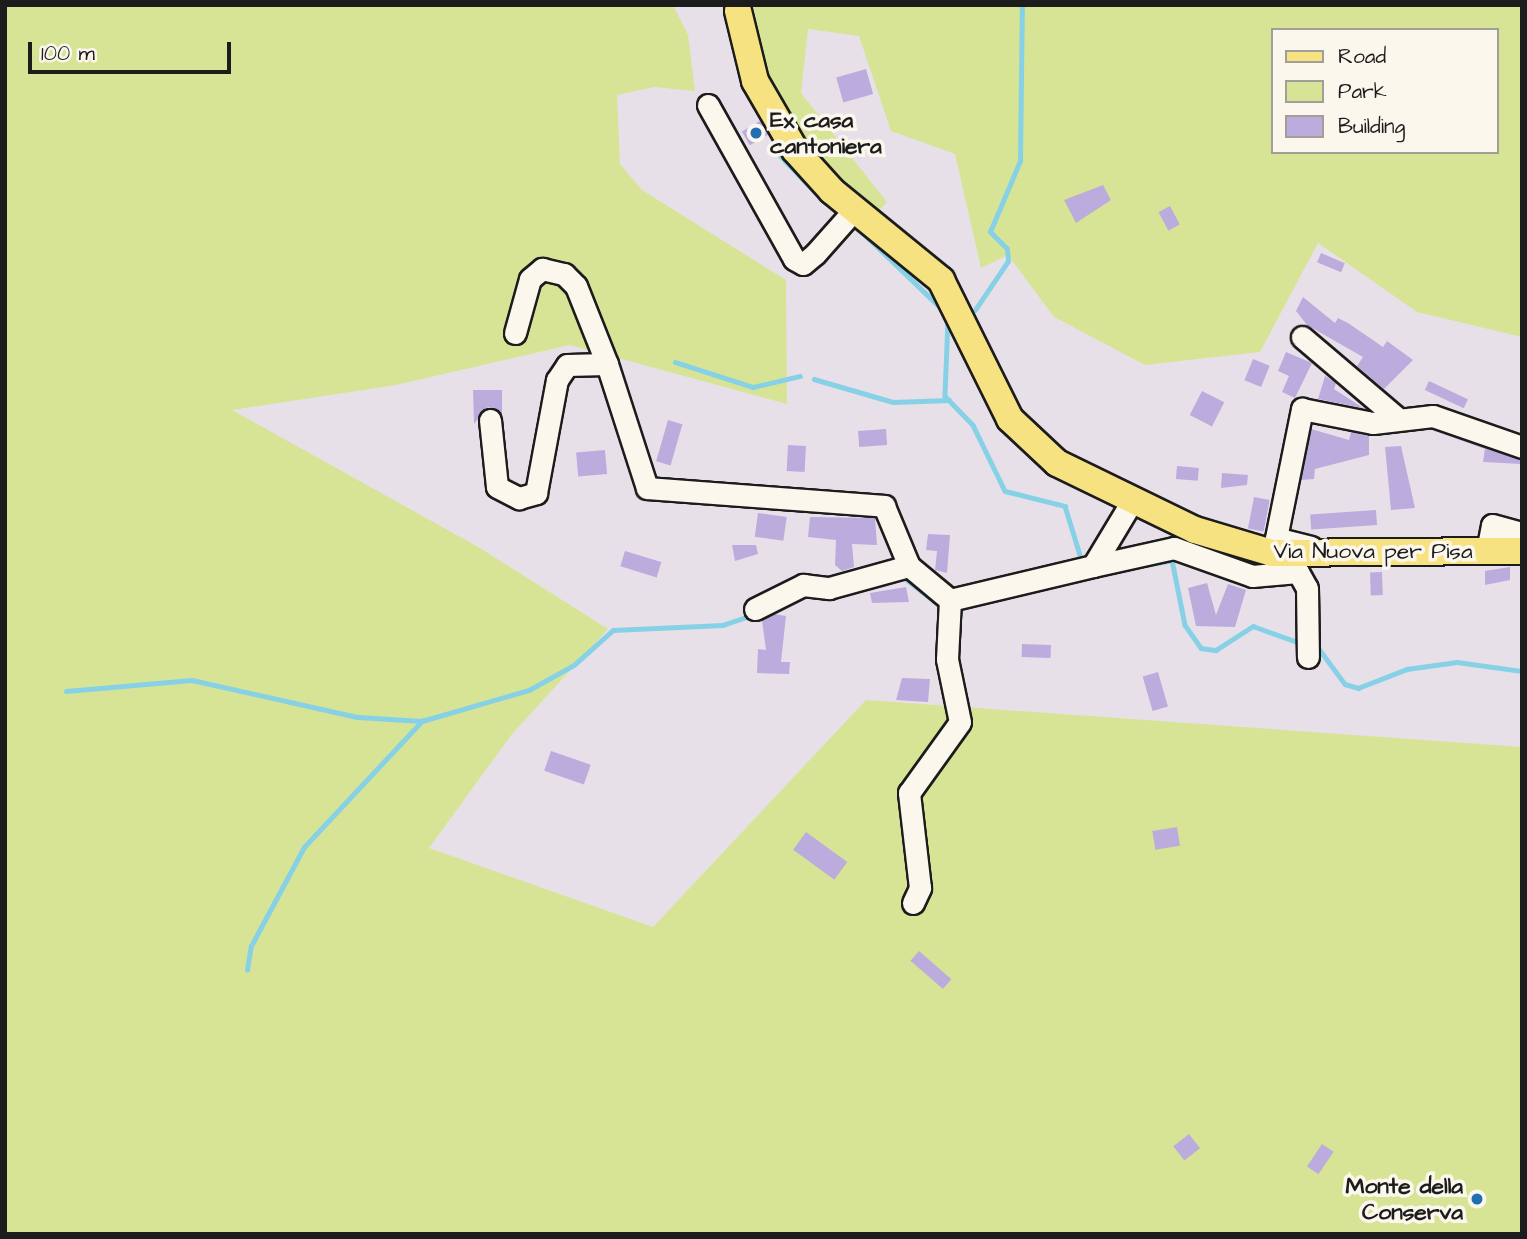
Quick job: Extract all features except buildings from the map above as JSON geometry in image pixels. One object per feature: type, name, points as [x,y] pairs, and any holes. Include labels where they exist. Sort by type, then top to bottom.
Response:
[{"type":"main road","name":"Via Nuova per Pisa","points":[[738,10],[749,65],[777,122],[811,171],[948,289],[1003,406],[1024,435],[1057,463],[1132,501],[1234,545],[1319,556],[1522,551]]},
{"type":"street","points":[[709,105],[794,259],[803,264],[855,209]]},
{"type":"street","points":[[515,333],[530,279],[553,270],[576,286],[607,363],[648,488],[884,506],[909,566],[950,600]]},
{"type":"street","points":[[1302,337],[1396,417]]},
{"type":"street","points":[[490,420],[497,487],[519,498],[536,493],[557,380],[567,365],[607,363]]},
{"type":"street","points":[[1319,556],[1307,542],[1276,538],[1302,409],[1332,419],[1433,416],[1522,447]]},
{"type":"street","points":[[1093,566],[1132,501]]},
{"type":"street","points":[[1487,551],[1492,525],[1522,533]]},
{"type":"street","points":[[950,600],[1174,548],[1252,576],[1297,572],[1307,588],[1308,657]]},
{"type":"street","points":[[755,609],[803,585],[829,588],[909,566]]},
{"type":"street","points":[[913,903],[920,888],[909,793],[960,722],[947,659],[950,600]]},
{"type":"green space","points":[[5,5],[673,5],[688,35],[695,91],[654,87],[617,95],[620,164],[642,190],[786,280],[787,404],[570,345],[396,385],[232,410],[480,548],[608,629],[512,734],[429,848],[653,927],[866,700],[1522,747],[1522,1234],[5,1234]]},
{"type":"green space","points":[[1522,5],[1522,337],[1417,312],[1318,243],[1260,352],[1145,365],[1054,317],[1008,255],[981,268],[955,154],[891,131],[859,36],[808,29],[801,93],[887,202],[877,213],[810,151],[779,102],[759,57],[752,17],[718,6]]},
{"type":"waterway","points":[[975,310],[1008,261],[1007,249],[990,232],[1020,161],[1022,5]]},
{"type":"waterway","points":[[776,151],[826,203]]},
{"type":"waterway","points":[[860,230],[942,309]]},
{"type":"waterway","points":[[948,320],[945,396],[973,425],[1005,491],[1065,506],[1080,555]]},
{"type":"waterway","points":[[675,362],[753,387],[800,376]]},
{"type":"waterway","points":[[814,379],[893,402],[949,400]]},
{"type":"waterway","points":[[1145,565],[1172,560],[1185,625],[1201,648],[1216,650],[1253,626],[1300,643]]},
{"type":"waterway","points":[[901,575],[942,607]]},
{"type":"waterway","points":[[66,691],[192,680],[358,717],[422,721],[529,690],[574,665],[613,630],[723,625],[746,617]]},
{"type":"waterway","points":[[1317,646],[1345,684],[1358,688],[1407,669],[1457,662],[1522,671]]},
{"type":"waterway","points":[[247,970],[251,946],[304,847],[422,721]]},
{"type":"place","name":"Ex casa cantoniera","points":[[756,133]]},
{"type":"place","name":"Monte della Conserva","points":[[1477,1199]]}]
